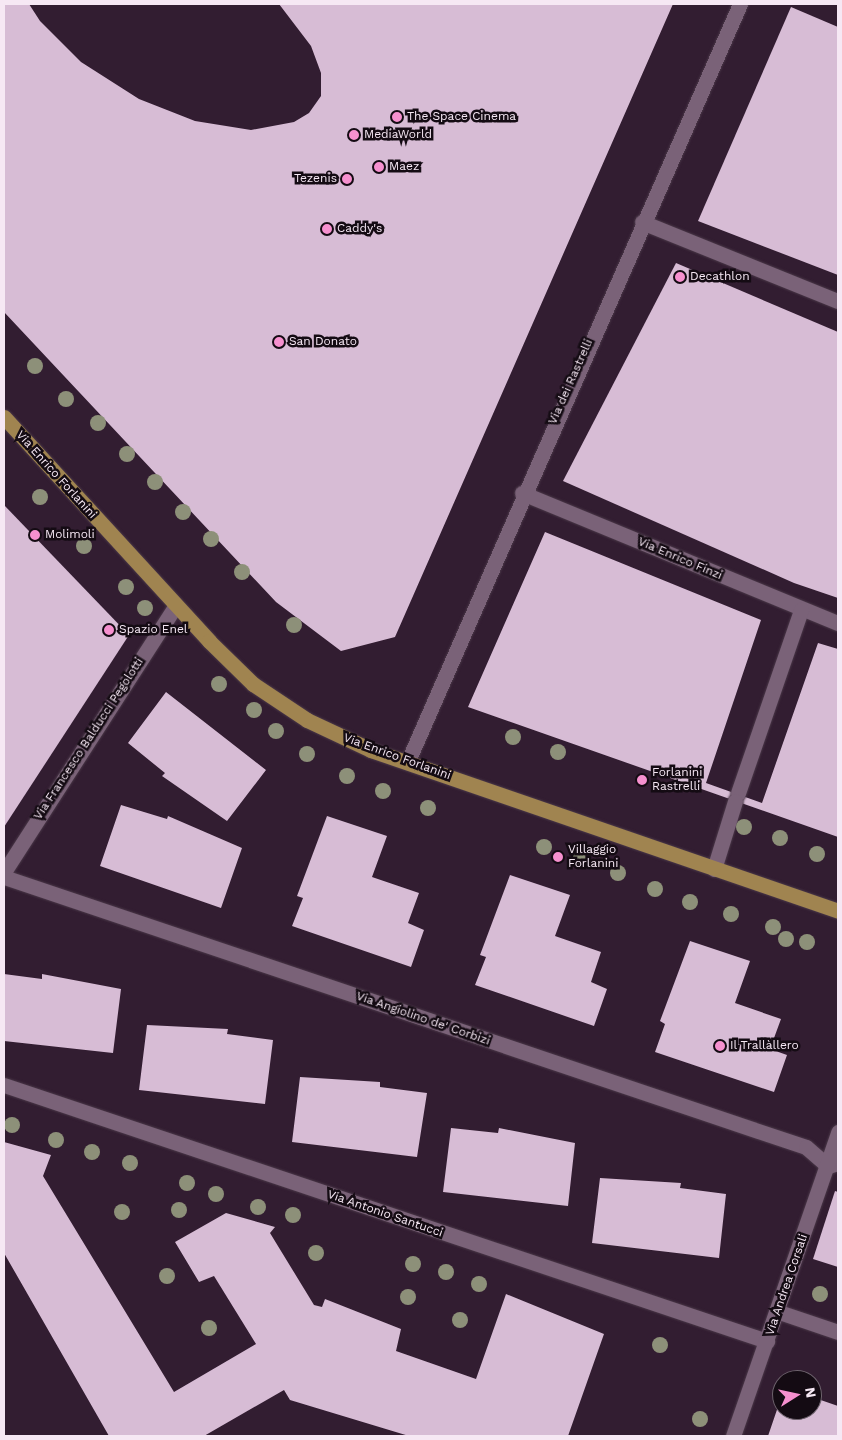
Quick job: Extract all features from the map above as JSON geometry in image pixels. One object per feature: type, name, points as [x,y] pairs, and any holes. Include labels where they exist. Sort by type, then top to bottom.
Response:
[{"type":"main road","name":"Via Enrico Forlanini","points":[[4,417],[175,607],[269,696],[334,734],[838,911]]},
{"type":"street","name":"Via dei Rastrelli","points":[[408,761],[522,493],[740,4]]},
{"type":"street","points":[[642,222],[838,301]]},
{"type":"street","name":"Via Enrico Finzi","points":[[522,493],[801,610],[838,623]]},
{"type":"street","name":"Via Francesco Balducci Pegolotti","points":[[4,872],[175,607]]},
{"type":"street","points":[[714,869],[736,797],[801,610]]},
{"type":"street","name":"Via Angiolino de' Corbizi","points":[[4,877],[806,1147],[833,1164]]},
{"type":"street","name":"Via Antonio Santucci","points":[[4,1085],[767,1341]]},
{"type":"street","name":"Via Andrea Corsali","points":[[733,1436],[833,1164],[838,1132]]},
{"type":"street","points":[[779,1312],[838,1332]]},
{"type":"building","name":"San Donato","points":[[4,4],[29,4],[40,21],[81,62],[139,99],[195,121],[251,130],[294,122],[309,113],[321,96],[321,73],[311,46],[279,4],[673,4],[395,637],[341,651],[276,602],[4,312]]},
{"type":"building","points":[[791,7],[838,27],[838,275],[698,221]]},
{"type":"building","points":[[676,263],[838,332],[838,598],[794,583],[563,481]]},
{"type":"building","points":[[4,505],[129,635],[4,827]]},
{"type":"building","points":[[545,532],[761,620],[706,783],[762,803],[818,643],[838,649],[838,837],[468,707]]},
{"type":"building","points":[[166,692],[266,770],[227,821],[162,776],[165,773],[128,743]]},
{"type":"building","points":[[121,805],[167,819],[168,816],[242,848],[221,908],[100,866]]},
{"type":"building","points":[[327,816],[387,836],[372,877],[419,893],[408,923],[424,930],[411,967],[292,926],[303,898],[297,896]]},
{"type":"building","points":[[510,875],[570,895],[555,936],[601,952],[591,982],[607,989],[594,1026],[475,985],[486,957],[480,955]]},
{"type":"building","points":[[690,941],[750,961],[735,1003],[781,1019],[770,1049],[787,1055],[774,1092],[655,1052],[665,1024],[660,1021]]},
{"type":"building","points":[[4,974],[42,979],[42,974],[121,989],[113,1053],[4,1041]]},
{"type":"building","points":[[147,1025],[228,1029],[227,1034],[273,1040],[265,1104],[139,1090]]},
{"type":"building","points":[[300,1077],[380,1082],[380,1087],[427,1093],[417,1157],[292,1142]]},
{"type":"building","points":[[451,1128],[498,1133],[499,1128],[575,1143],[568,1206],[443,1192]]},
{"type":"building","points":[[4,1142],[51,1155],[43,1176],[174,1392],[256,1344],[214,1276],[199,1282],[175,1242],[226,1213],[275,1227],[270,1233],[314,1305],[322,1307],[325,1299],[401,1329],[396,1351],[476,1379],[506,1294],[604,1334],[568,1436],[409,1436],[290,1400],[284,1390],[204,1436],[109,1436],[4,1253]]},
{"type":"building","points":[[600,1178],[681,1183],[680,1188],[726,1194],[719,1258],[592,1243]]},
{"type":"building","points":[[835,1191],[838,1192],[838,1267],[813,1259]]},
{"type":"building","points":[[822,1400],[838,1406],[838,1436],[768,1436],[773,1420],[822,1420]]},
{"type":"place","name":"The Space Cinema","points":[[397,117]]},
{"type":"place","name":"MediaWorld","points":[[354,135]]},
{"type":"place","name":"Maez","points":[[379,167]]},
{"type":"place","name":"Tezenis","points":[[347,179]]},
{"type":"place","name":"Caddy's","points":[[327,229]]},
{"type":"place","name":"Decathlon","points":[[680,277]]},
{"type":"place","name":"San Donato","points":[[279,342]]},
{"type":"place","name":"Molimoli","points":[[35,535]]},
{"type":"place","name":"Spazio Enel","points":[[109,630]]},
{"type":"place","name":"Forlanini Rastrelli","points":[[642,780]]},
{"type":"place","name":"Villaggio Forlanini","points":[[558,857]]},
{"type":"place","name":"Il Trallàllero","points":[[720,1046]]}]
